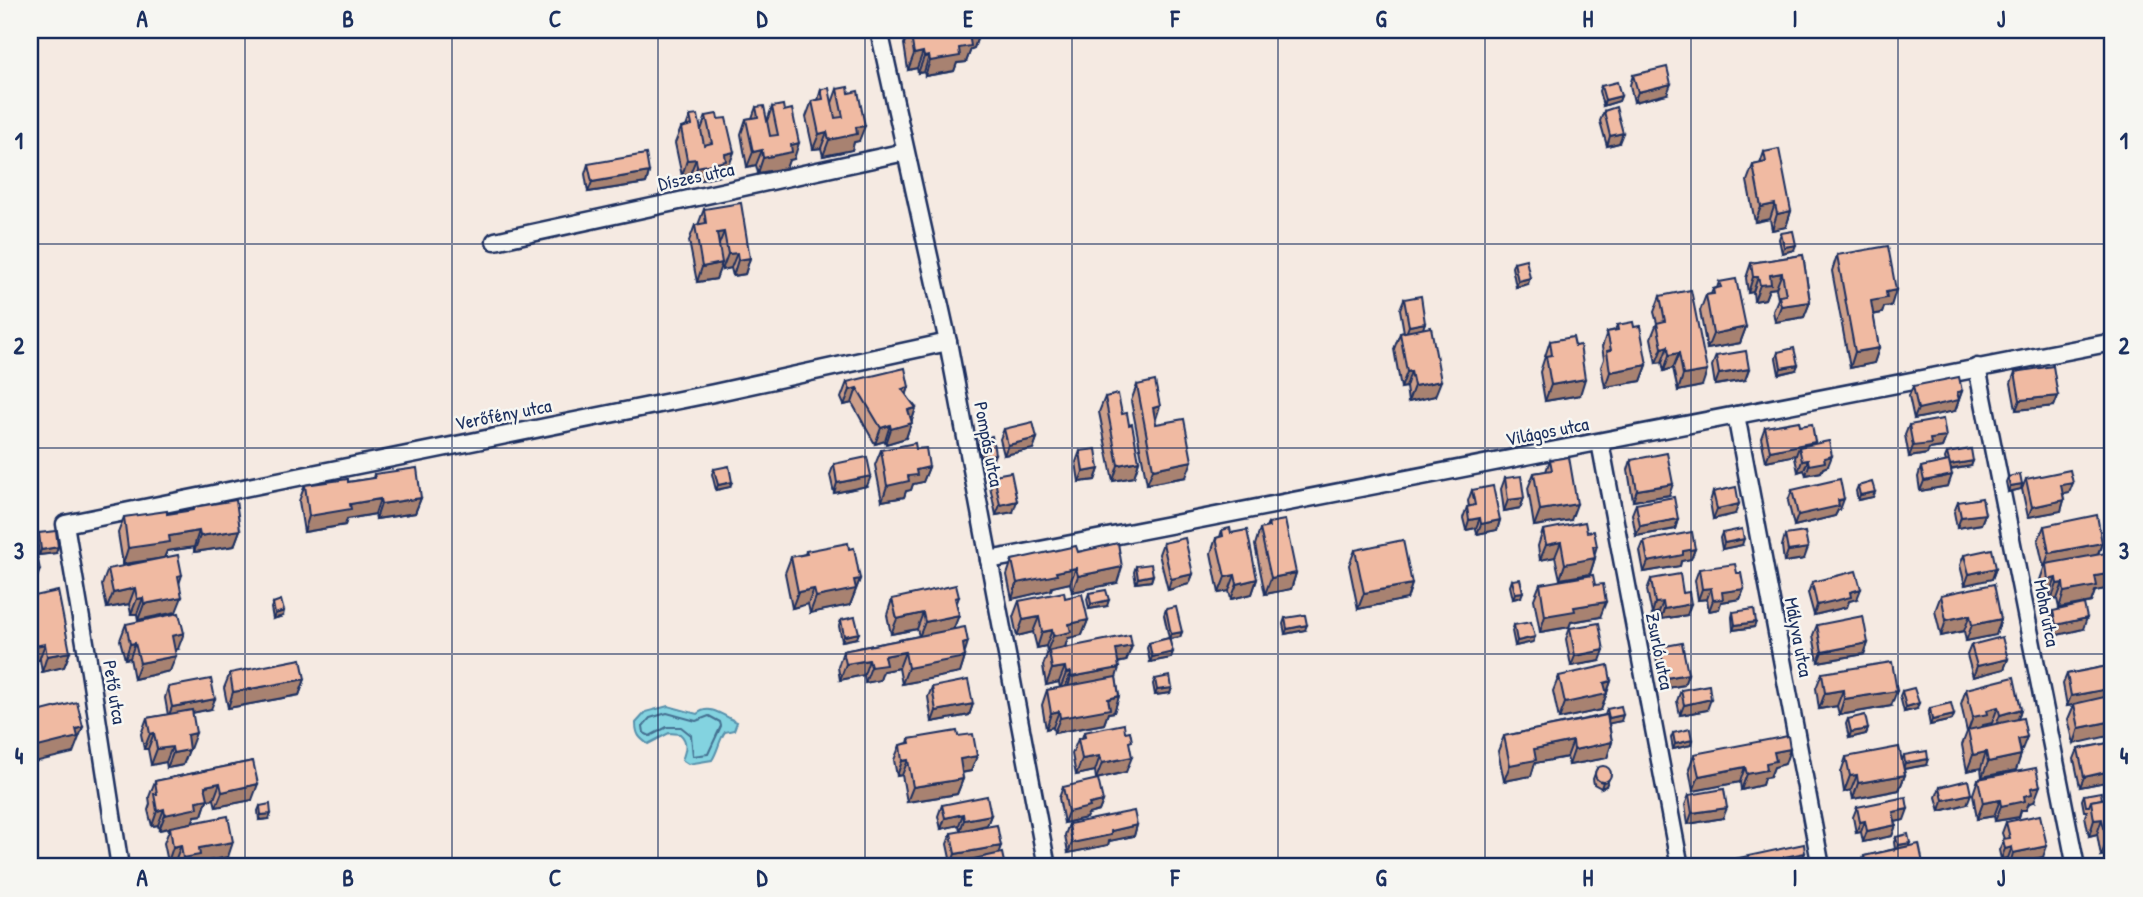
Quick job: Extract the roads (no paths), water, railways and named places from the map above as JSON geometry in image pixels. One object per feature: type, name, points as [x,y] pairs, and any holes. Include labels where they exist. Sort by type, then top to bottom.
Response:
[{"type":"street","name":"Pompás utca","points":[[879,30],[948,342],[1047,867]]},
{"type":"street","name":"Díszes utca","points":[[495,241],[905,152]]},
{"type":"street","name":"Verőfény utca","points":[[65,524],[714,393],[948,342]]},
{"type":"street","name":"Világos utca","points":[[989,560],[2113,342]]},
{"type":"street","name":"Moha utca","points":[[1977,367],[2076,867]]},
{"type":"street","name":"Mályva utca","points":[[1736,415],[1821,867]]},
{"type":"street","name":"Zsurló utca","points":[[1600,442],[1679,867]]},
{"type":"street","name":"Pető utca","points":[[65,524],[120,867]]},
{"type":"water","points":[[668,706],[697,714],[712,710],[737,722],[734,730],[725,732],[721,738],[712,760],[688,764],[682,760],[686,746],[680,734],[669,733],[648,744],[637,733],[636,723],[646,712]]}]
